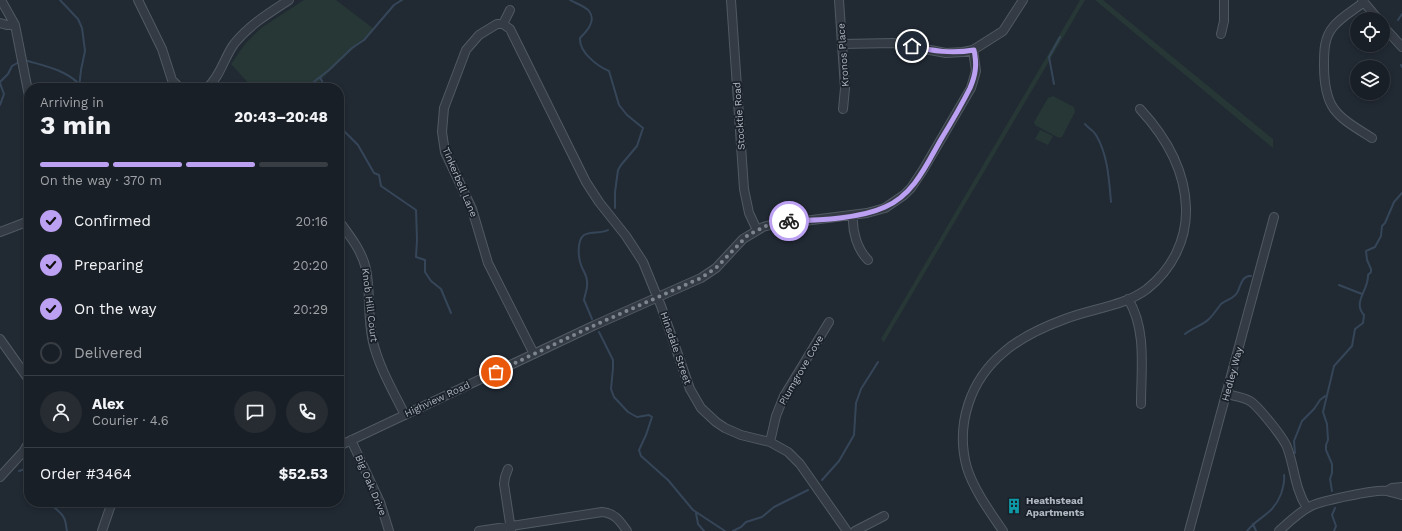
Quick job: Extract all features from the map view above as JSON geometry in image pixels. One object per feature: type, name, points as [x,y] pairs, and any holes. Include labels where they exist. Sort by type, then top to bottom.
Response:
[{"type":"street","points":[[1,0],[15,25],[27,83]]},
{"type":"street","points":[[138,0],[162,48],[172,80],[174,83]]},
{"type":"street","points":[[211,83],[215,79],[225,57],[244,33],[261,18],[289,0]]},
{"type":"street","name":"Stocktie Road","points":[[731,0],[744,190],[749,212],[756,230]]},
{"type":"street","name":"Kronos Place","points":[[839,0],[845,88],[843,110]]},
{"type":"street","points":[[842,44],[893,43],[946,53],[974,50],[1003,31],[1023,0]]},
{"type":"street","points":[[1221,34],[1224,21],[1224,0]]},
{"type":"street","points":[[1372,12],[1363,1],[1338,22],[1328,34],[1324,51],[1324,77],[1327,96],[1338,114],[1349,124],[1372,138]]},
{"type":"street","points":[[503,24],[510,10]]},
{"type":"street","points":[[0,23],[15,25]]},
{"type":"street","name":"Tinkerbell Lane","points":[[503,24],[497,24],[479,35],[466,50],[444,108],[442,132],[446,152],[472,209],[488,263],[534,354]]},
{"type":"street","name":"Hinsdale Street","points":[[503,24],[510,29],[586,182],[606,213],[634,247],[642,262],[658,297],[690,389],[701,408],[725,428],[741,435],[770,442],[797,459],[846,531]]},
{"type":"street","points":[[1390,34],[1402,47]]},
{"type":"street","name":"Highview Road","points":[[344,444],[534,354],[701,278],[711,272],[726,259],[743,239],[756,230],[774,223],[853,216],[885,208],[904,195],[917,180],[970,88],[976,71],[974,50]]},
{"type":"street","points":[[1003,531],[986,505],[970,476],[964,455],[964,417],[968,401],[973,390],[993,362],[1011,346],[1065,319],[1128,299],[1146,289],[1164,272],[1181,243],[1186,225],[1186,194],[1183,179],[1176,162],[1159,132],[1140,109]]},
{"type":"street","points":[[853,216],[852,222],[856,238],[861,251],[868,260]]},
{"type":"street","name":"Hedley Way","points":[[1189,531],[1274,217]]},
{"type":"street","points":[[0,232],[24,223]]},
{"type":"street","name":"Knob Hill Court","points":[[344,228],[353,240],[364,261],[368,283],[369,316],[373,342],[386,375],[405,414]]},
{"type":"street","points":[[1128,299],[1137,318],[1140,330],[1141,404]]},
{"type":"street","name":"Plumgrove Cove","points":[[770,442],[776,416],[784,396],[829,322]]},
{"type":"street","points":[[0,339],[24,373]]},
{"type":"street","points":[[1226,394],[1244,398],[1255,405],[1282,438],[1287,446],[1294,479],[1299,493],[1307,508]]},
{"type":"street","name":"Big Oak Drive","points":[[351,440],[380,502],[389,531]]},
{"type":"street","points":[[0,477],[24,450]]},
{"type":"street","points":[[508,469],[504,484],[511,528]]},
{"type":"street","points":[[1279,531],[1307,508],[1318,503],[1402,487]]},
{"type":"street","points":[[1387,491],[1402,495]]},
{"type":"street","points":[[102,531],[110,507]]},
{"type":"street","points":[[479,531],[511,528],[602,512],[614,516],[620,520],[627,531]]},
{"type":"street","points":[[855,531],[884,516]]},
{"type":"shaded area","points":[[304,0],[336,0],[374,29],[317,83],[248,83],[231,64],[245,44],[261,28]]},
{"type":"shaded area","points":[[1080,0],[1085,0],[884,342],[881,339]]},
{"type":"shaded area","points":[[1095,0],[1103,0],[1273,139],[1273,148]]},
{"type":"shaded area","points":[[1053,96],[1074,107],[1075,112],[1062,137],[1059,138],[1035,125],[1034,122],[1048,98]]},
{"type":"shaded area","points":[[1040,130],[1053,136],[1048,145],[1035,139]]},
{"type":"waterway","points":[[60,0],[78,19],[82,28],[85,51],[80,83]]},
{"type":"waterway","points":[[312,83],[329,70],[352,48],[364,40],[394,5],[402,0]]},
{"type":"waterway","points":[[570,0],[585,8],[591,15],[592,19],[590,26],[580,38],[582,48],[594,62],[609,71],[619,105],[627,115],[643,128],[637,146],[618,170],[615,192],[615,208]]},
{"type":"waterway","points":[[1398,20],[1402,14]]},
{"type":"waterway","points":[[1054,84],[1049,57],[1060,37]]},
{"type":"waterway","points":[[24,61],[54,69],[67,75],[78,83]]},
{"type":"waterway","points":[[0,82],[8,74],[12,66],[19,62]]},
{"type":"waterway","points":[[320,77],[323,83]]},
{"type":"waterway","points":[[0,83],[4,94],[0,105]]},
{"type":"waterway","points":[[1085,124],[1096,135],[1103,151],[1110,185],[1111,202]]},
{"type":"waterway","points":[[344,131],[358,145],[374,173],[379,175],[381,186],[416,210],[416,257],[425,260],[425,272],[431,281],[441,289],[451,313]]},
{"type":"waterway","points":[[1332,491],[1330,479],[1332,464],[1326,450],[1328,440],[1327,424],[1323,412],[1334,366],[1352,346],[1355,329],[1363,323],[1364,315],[1361,310],[1360,301],[1368,280],[1368,275],[1371,272],[1366,251],[1375,247],[1381,236],[1382,226],[1385,223],[1394,202],[1402,193]]},
{"type":"waterway","points":[[592,319],[584,300],[587,280],[580,262],[579,245],[584,235],[608,230]]},
{"type":"waterway","points":[[1185,334],[1209,319],[1223,302],[1237,294],[1244,278],[1251,276]]},
{"type":"waterway","points":[[1339,285],[1362,294]]},
{"type":"waterway","points":[[599,332],[613,360],[611,389],[614,397],[628,412],[637,417],[649,415],[652,417],[639,450],[641,456],[668,480],[693,510],[725,531]]},
{"type":"waterway","points":[[822,480],[839,461],[854,435],[856,403],[861,389],[878,362]]},
{"type":"waterway","points":[[1295,453],[1294,441],[1302,421],[1325,396]]},
{"type":"waterway","points":[[19,471],[24,469]]},
{"type":"waterway","points":[[1247,531],[1270,511],[1278,501],[1283,487],[1284,475]]},
{"type":"waterway","points":[[733,531],[741,527],[746,522],[762,517],[774,507],[808,490]]},
{"type":"waterway","points":[[54,507],[64,518],[67,531]]},
{"type":"waterway","points":[[1334,531],[1336,526],[1332,515],[1335,508]]},
{"type":"waterway","points":[[696,513],[698,524],[704,531]]},
{"type":"waterway","points":[[1253,524],[1256,531]]},
{"type":"way so far","points":[[496,372],[595,325],[701,278],[711,272],[726,259],[735,247],[748,235],[768,225],[789,221]]},
{"type":"place","name":"Heathstead Apartments","points":[[1014,506]]},
{"type":"route","points":[[789,221],[853,216],[885,208],[904,195],[917,180],[953,120],[970,88],[975,77],[976,65],[974,50],[946,53],[912,46]]}]
